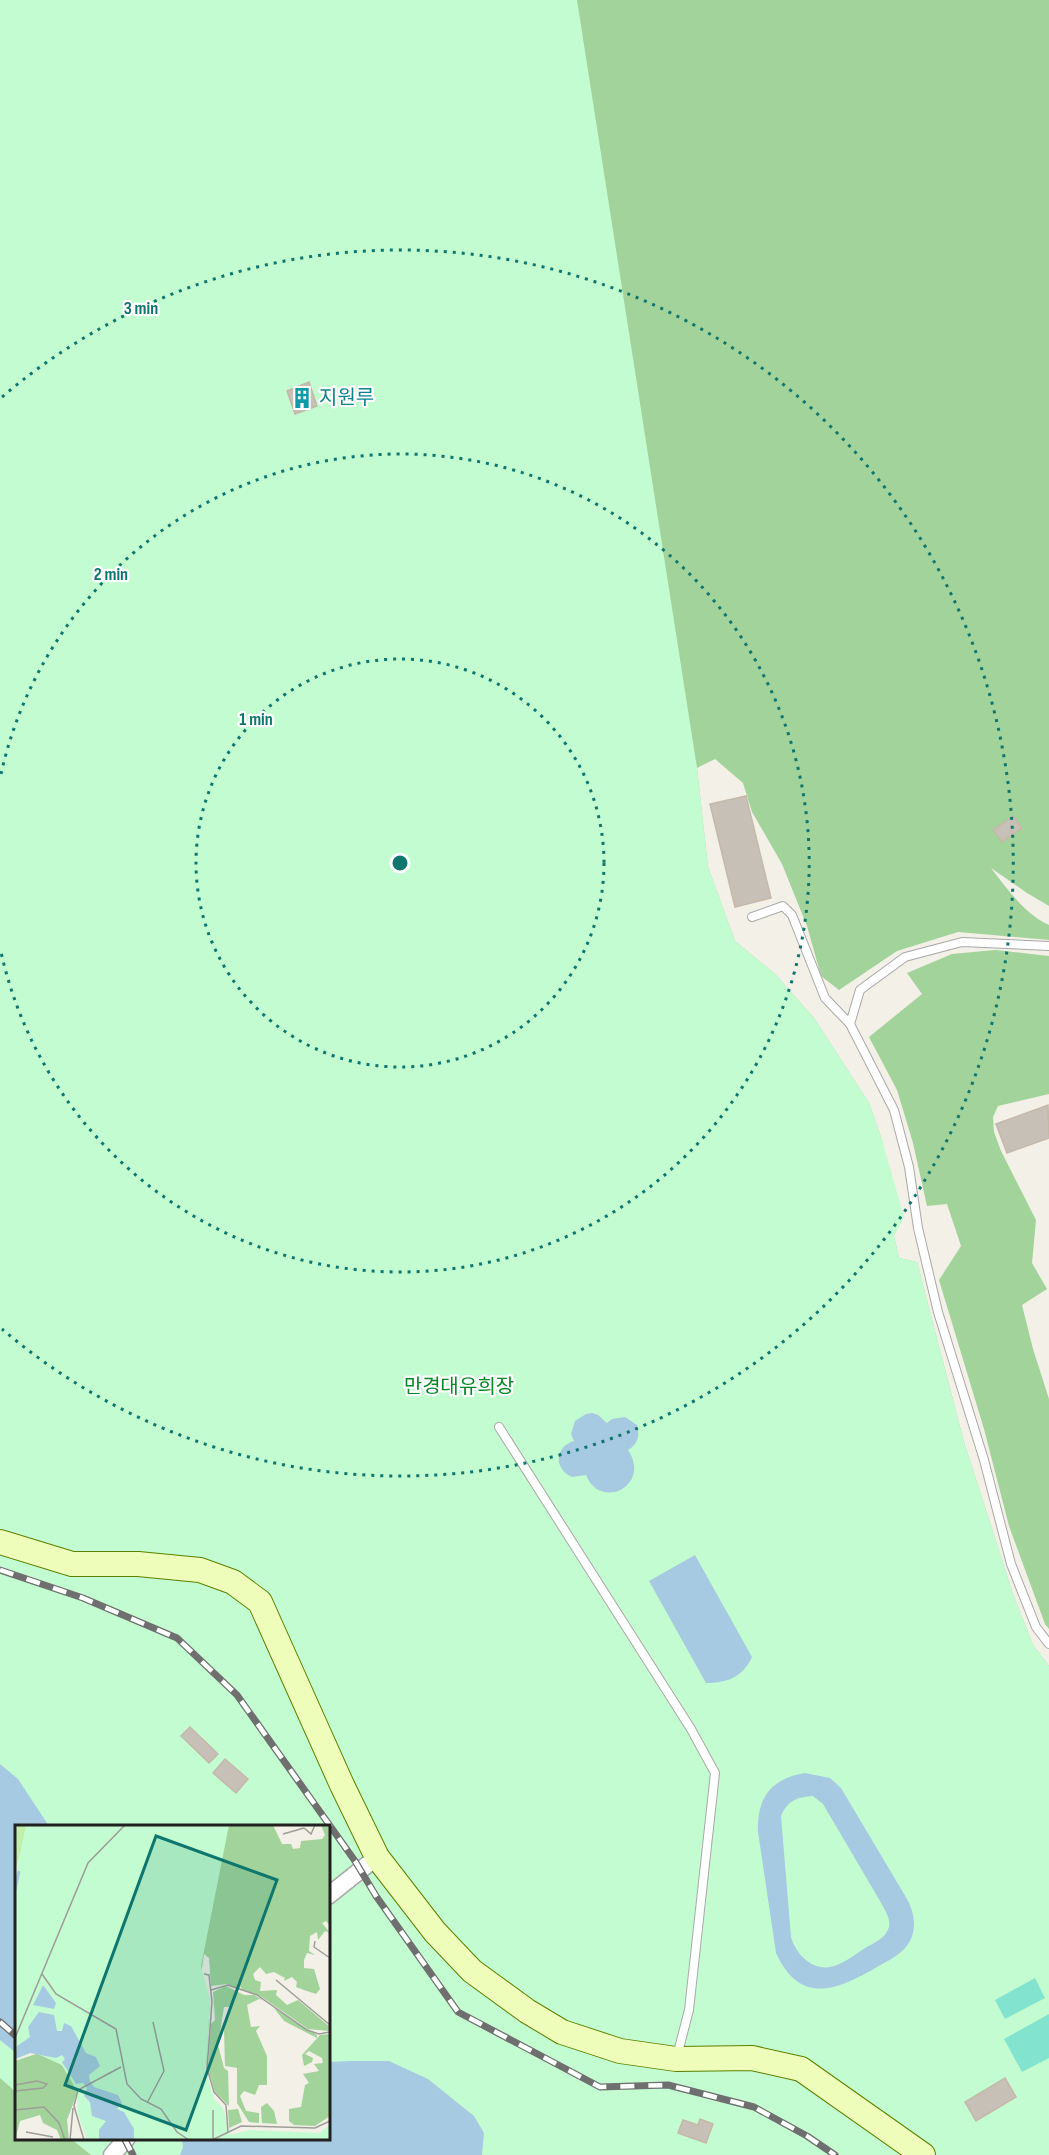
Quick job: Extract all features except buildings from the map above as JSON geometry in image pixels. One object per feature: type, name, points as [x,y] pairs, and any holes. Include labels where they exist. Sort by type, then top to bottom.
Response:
[{"type":"street","points":[[0,1542],[72,1564],[138,1564],[201,1570],[233,1582],[260,1602],[377,1857],[442,1940],[472,1971],[527,2011],[562,2032],[620,2051],[676,2059],[752,2058],[801,2069],[923,2155]]},
{"type":"street","points":[[330,1894],[377,1857]]},
{"type":"street","points":[[112,2155],[126,2140]]},
{"type":"lane","points":[[752,917],[783,906],[792,915],[825,998],[850,1024],[894,1110],[909,1167],[918,1228],[938,1312],[984,1460],[1011,1564],[1036,1627],[1049,1644]]},
{"type":"lane","points":[[850,1024],[860,990],[905,957],[962,942],[1049,946]]},
{"type":"lane","points":[[499,1427],[691,1730],[715,1773],[689,2010],[676,2059]]},
{"type":"green space","points":[[0,0],[1049,0],[1049,906],[991,868],[1024,908],[1049,925],[1049,940],[958,932],[897,951],[839,990],[821,976],[807,926],[782,864],[752,812],[743,783],[715,759],[697,768],[708,867],[735,941],[775,974],[814,1018],[869,1103],[882,1140],[894,1236],[899,1258],[917,1262],[964,1442],[1013,1594],[1033,1645],[1049,1666],[1049,1948]]},
{"type":"green space","name":"만경대유희장","points":[[0,0],[577,0],[697,768],[708,867],[735,941],[775,974],[814,1018],[869,1103],[904,1217],[894,1236],[899,1258],[917,1262],[964,1442],[1013,1594],[1033,1645],[1049,1666],[1049,2155],[91,2155],[72,2140],[330,2140],[330,1825],[15,1825],[15,2091],[0,2078]]},
{"type":"green space","points":[[995,950],[1049,956],[1049,1094],[998,1106],[993,1117],[994,1132],[1001,1151],[1036,1220],[1032,1263],[1047,1289],[1022,1305],[1049,1399],[1049,1629],[1045,1624],[1009,1526],[984,1429],[939,1280],[961,1246],[947,1204],[927,1206],[913,1143],[897,1090],[869,1037],[922,994],[907,973],[952,954]]},
{"type":"green space","points":[[1035,1978],[1045,1998],[1005,2019],[995,2000]]},
{"type":"green space","points":[[1049,2014],[1049,2058],[1022,2072],[1004,2039]]},
{"type":"green space","points":[[0,2059],[15,2074],[15,2140],[89,2140],[105,2155],[0,2155]]},
{"type":"water","points":[[592,1413],[607,1423],[612,1419],[625,1417],[637,1425],[637,1439],[628,1450],[634,1463],[634,1474],[629,1483],[612,1492],[602,1491],[593,1486],[586,1475],[572,1477],[559,1464],[563,1448],[574,1441],[571,1434],[575,1421]]},
{"type":"water","points":[[695,1555],[752,1657],[744,1670],[733,1678],[721,1682],[706,1683],[649,1581]]},
{"type":"water","points":[[0,1764],[18,1779],[48,1825],[15,1825],[15,2052],[0,2040]]},
{"type":"water","points":[[805,1773],[830,1778],[841,1788],[912,1911],[914,1929],[903,1951],[858,1978],[831,1987],[806,1986],[795,1980],[785,1969],[776,1953],[758,1820],[763,1800],[768,1792],[774,1785]],"holes":[[[813,1796],[823,1804],[889,1920],[889,1927],[879,1940],[837,1965],[829,1967],[808,1962],[798,1951],[791,1937],[781,1816],[790,1803],[802,1797]]]},
{"type":"water","points":[[389,2061],[428,2079],[474,2116],[484,2133],[482,2155],[180,2155],[183,2147],[182,2140],[330,2140],[330,2062]]},
{"type":"railway","points":[[0,1570],[83,1598],[177,1638],[237,1695],[329,1825]]},
{"type":"railway","points":[[330,1826],[376,1896],[458,2012],[600,2087],[668,2085],[754,2107],[807,2136],[835,2155]]},
{"type":"railway","points":[[0,2022],[15,2035]]},
{"type":"railway","points":[[125,2140],[133,2155]]},
{"type":"place","name":"지원루","points":[[302,398]]}]
